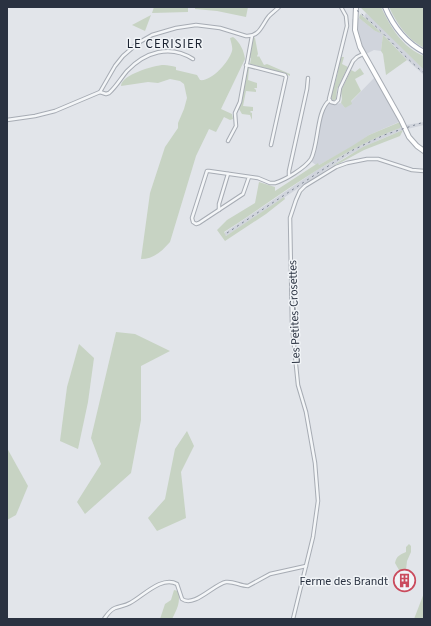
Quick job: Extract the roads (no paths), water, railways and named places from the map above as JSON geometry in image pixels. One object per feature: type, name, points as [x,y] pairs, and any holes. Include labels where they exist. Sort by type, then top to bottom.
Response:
[{"type":"main road","points":[[356,7],[355,30],[363,54],[401,120],[409,137],[424,151]]},
{"type":"main road","points":[[385,7],[400,33],[411,44],[424,52]]},
{"type":"street","points":[[7,120],[55,111],[78,103],[100,92],[115,66],[130,49],[152,35],[176,28],[196,25],[213,26],[246,36],[252,36],[258,33],[269,16],[279,7]]},
{"type":"street","points":[[249,177],[244,192],[198,224],[192,221],[206,172],[209,171],[249,177],[274,184],[304,166],[312,157],[324,107],[330,100],[330,90],[346,26],[346,16],[341,7]]},
{"type":"street","points":[[228,141],[236,126],[235,112],[240,102],[252,36]]},
{"type":"street","points":[[100,92],[106,94],[109,93],[133,66],[152,53],[166,50],[177,52],[193,59]]},
{"type":"street","points":[[330,100],[333,103],[338,101],[340,88],[353,61],[363,54]]},
{"type":"street","points":[[246,65],[285,75],[286,77],[270,145]]},
{"type":"street","points":[[289,175],[308,78]]},
{"type":"street","name":"Les Petites-Crosettes","points":[[292,619],[313,537],[318,492],[316,463],[306,412],[297,378],[292,325],[290,218],[297,196],[302,188],[336,167],[347,163],[367,159],[378,159],[412,170],[424,171]]},
{"type":"street","points":[[219,210],[219,204],[228,174]]},
{"type":"street","points":[[104,619],[115,608],[129,604],[148,590],[165,583],[176,583],[179,586],[182,600],[188,601],[203,596],[225,582],[248,586],[270,574],[306,566]]},
{"type":"railway","points":[[352,7],[372,23],[424,73]]},
{"type":"railway","points":[[227,233],[351,151],[384,135],[424,122]]},
{"type":"place","name":"Ferme des Brandt","points":[[404,581]]},
{"type":"district","name":"LE CERISIER","points":[[165,43]]}]
